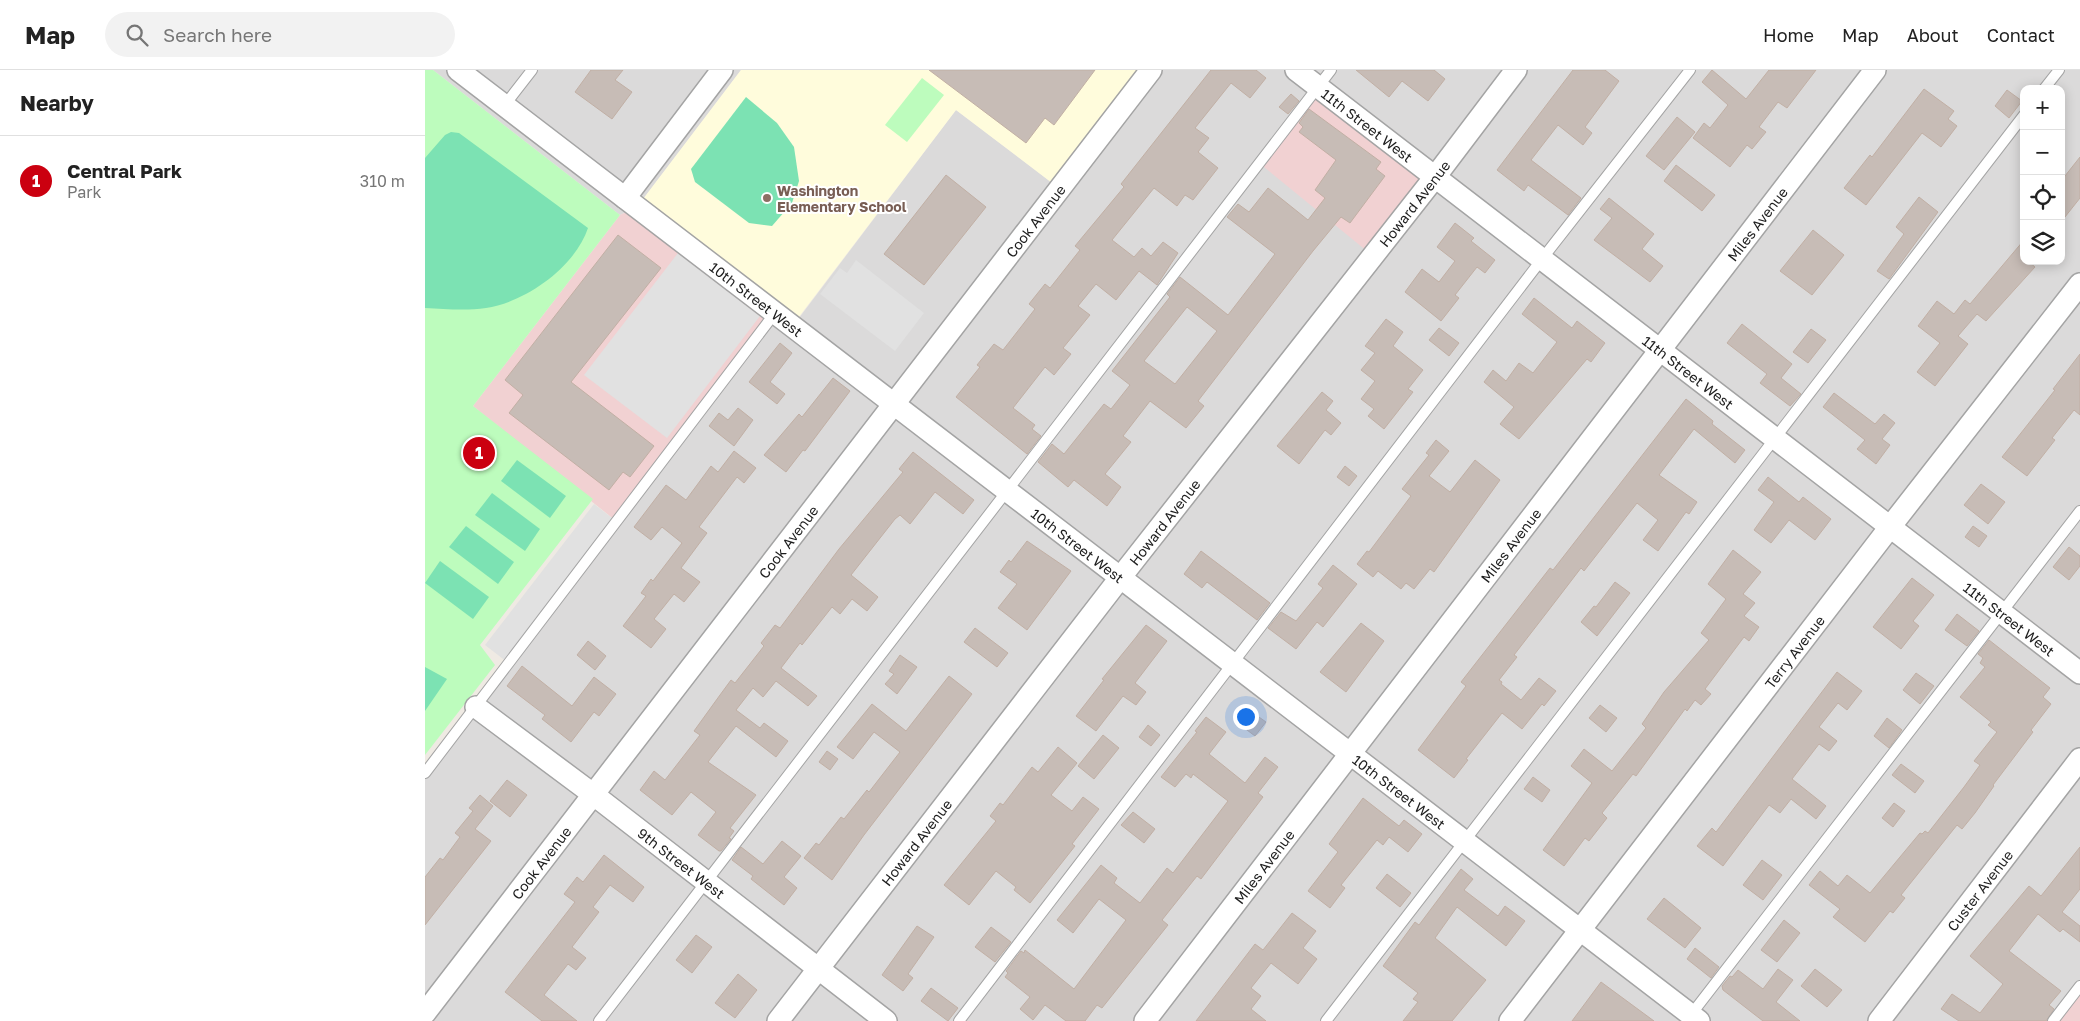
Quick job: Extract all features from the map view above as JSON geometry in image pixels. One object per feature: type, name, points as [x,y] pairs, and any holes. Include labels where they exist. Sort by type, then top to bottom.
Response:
[{"type":"street","name":"10th Street West","points":[[458,70],[1580,930],[1692,1019]]},
{"type":"street","points":[[625,198],[722,70]]},
{"type":"street","name":"Cook Avenue","points":[[425,1013],[895,405],[1151,70]]},
{"type":"street","name":"11th Street West","points":[[1296,70],[2080,674]]},
{"type":"street","name":"Howard Avenue","points":[[778,1021],[1120,578],[1435,177],[1516,70]]},
{"type":"street","name":"Miles Avenue","points":[[1145,1021],[1875,70]]},
{"type":"street","name":"Terry Avenue","points":[[1510,1021],[1889,527],[2080,284]]},
{"type":"street","name":"9th Street West","points":[[476,707],[594,794],[886,1021]]},
{"type":"street","name":"Custer Avenue","points":[[1879,1021],[2080,759]]},
{"type":"lane","points":[[505,106],[531,70]]},
{"type":"lane","points":[[599,1021],[708,883],[1331,70]]},
{"type":"lane","points":[[959,1021],[1234,665],[1542,259],[1690,70]]},
{"type":"lane","points":[[2047,85],[2059,70]]},
{"type":"lane","points":[[1327,1021],[2020,121]]},
{"type":"lane","points":[[425,773],[476,707],[507,662],[775,313]]},
{"type":"lane","points":[[1692,1019],[2080,511]]},
{"type":"lane","points":[[2053,1021],[2080,986]]},
{"type":"shaded area","points":[[433,70],[741,70],[637,207],[620,215]]},
{"type":"shaded area","name":"Washington Elementary School","points":[[741,70],[1151,70],[1060,189],[956,110],[792,326],[637,207]]},
{"type":"shaded area","points":[[1151,70],[2080,70],[2080,986],[2053,1021],[425,1021],[425,773],[775,313],[793,326],[956,110],[1060,189]]},
{"type":"shaded area","points":[[1318,87],[1435,177],[1373,256],[1259,163]]},
{"type":"shaded area","points":[[637,207],[775,313],[616,521],[473,406],[620,215]]},
{"type":"shaded area","points":[[678,253],[760,316],[667,438],[584,375]]},
{"type":"shaded area","points":[[856,260],[924,313],[895,351],[820,294],[840,268],[847,273]]},
{"type":"shaded area","points":[[594,504],[616,521],[507,662],[485,645]]},
{"type":"shaded area","points":[[2080,986],[2080,1021],[2053,1021]]},
{"type":"green space","points":[[425,70],[433,70],[620,215],[473,406],[593,499],[480,645],[495,665],[425,755]]},
{"type":"green space","points":[[922,78],[944,95],[907,142],[885,125]]},
{"type":"green space","points":[[746,97],[777,123],[794,147],[799,181],[792,203],[772,226],[749,223],[695,182],[691,169]]},
{"type":"green space","points":[[451,132],[459,133],[588,228],[582,242],[572,256],[561,269],[547,280],[517,298],[486,308],[455,310],[425,308],[425,158],[445,135]]},
{"type":"green space","points":[[517,460],[566,496],[550,518],[501,481]]},
{"type":"green space","points":[[492,493],[540,529],[525,551],[475,515]]},
{"type":"green space","points":[[466,526],[514,562],[498,584],[449,547]]},
{"type":"green space","points":[[440,561],[489,597],[473,619],[425,583]]},
{"type":"green space","points":[[425,667],[447,679],[425,711]]},
{"type":"building","points":[[591,70],[623,70],[615,80],[632,92],[612,119],[575,92]]},
{"type":"building","points":[[929,70],[1095,70],[1054,125],[1045,118],[1026,143]]},
{"type":"building","points":[[1211,70],[1256,70],[1266,78],[1250,98],[1231,83],[1195,128],[1209,138],[1198,152],[1218,168],[1193,200],[1185,195],[1177,206],[1154,188],[1112,240],[1134,257],[1142,248],[1151,256],[1163,242],[1178,253],[1157,285],[1139,271],[1116,300],[1096,284],[1078,306],[1090,315],[1063,348],[1071,354],[1054,375],[1045,367],[1013,408],[1035,425],[1032,429],[1041,436],[1027,454],[956,397],[980,367],[977,365],[994,344],[1003,350],[1035,309],[1029,304],[1045,284],[1050,288],[1080,250],[1075,246],[1124,187],[1121,184]]},
{"type":"building","points":[[1356,70],[1434,70],[1445,79],[1428,101],[1402,81],[1389,97]]},
{"type":"building","points":[[1573,70],[1605,70],[1619,81],[1585,127],[1592,133],[1583,145],[1558,125],[1531,160],[1581,198],[1568,215],[1528,185],[1524,191],[1497,170]]},
{"type":"building","points":[[1712,70],[1746,99],[1769,70],[1816,70],[1787,108],[1778,102],[1759,127],[1766,132],[1752,149],[1747,145],[1730,167],[1693,138],[1704,123],[1710,128],[1728,105],[1702,82]]},
{"type":"building","points":[[1924,89],[1954,111],[1948,119],[1957,126],[1941,147],[1922,133],[1866,205],[1844,188],[1870,155],[1872,157]]},
{"type":"building","points":[[2007,90],[2020,100],[2020,104],[2009,118],[1995,106]]},
{"type":"building","points":[[1291,94],[1299,101],[1288,114],[1279,107]]},
{"type":"building","points":[[1309,109],[1381,162],[1376,169],[1385,176],[1350,223],[1341,217],[1313,251],[1198,401],[1204,406],[1186,428],[1150,401],[1123,436],[1131,442],[1105,474],[1121,487],[1107,506],[1074,480],[1068,487],[1038,462],[1052,444],[1064,454],[1104,404],[1111,409],[1130,385],[1112,371],[1170,297],[1167,294],[1180,277],[1228,315],[1275,254],[1227,217],[1238,204],[1249,212],[1268,188],[1308,220],[1325,198],[1315,190],[1336,160],[1299,132],[1303,127],[1299,123]],"holes":[[[1187,307],[1217,331],[1175,384],[1144,361]]]},
{"type":"building","points":[[1677,117],[1695,132],[1664,170],[1646,156]]},
{"type":"building","points":[[2080,157],[2080,198],[2065,217],[2065,176]]},
{"type":"building","points":[[1676,165],[1715,195],[1702,211],[1664,181]]},
{"type":"building","points":[[946,175],[986,207],[924,285],[884,254]]},
{"type":"building","points":[[1919,197],[1938,212],[1889,279],[1877,271],[1904,234],[1896,227]]},
{"type":"building","points":[[1609,198],[1654,234],[1642,249],[1663,266],[1650,282],[1594,240],[1612,218],[1600,209]]},
{"type":"building","points":[[1455,223],[1474,238],[1471,241],[1495,260],[1485,273],[1477,267],[1455,295],[1459,298],[1441,321],[1405,292],[1422,269],[1439,282],[1455,261],[1437,247]]},
{"type":"building","points":[[1813,230],[1844,255],[1812,295],[1780,271]]},
{"type":"building","points":[[618,235],[661,268],[571,382],[654,446],[630,477],[623,472],[609,490],[509,413],[523,395],[505,380]]},
{"type":"building","points":[[2020,245],[2020,265],[2033,265],[2035,267],[1986,321],[1977,314],[1958,336],[1968,344],[1935,386],[1917,372],[1940,343],[1918,326],[1937,301],[1954,314],[1965,300],[1970,304]]},
{"type":"building","points":[[1534,298],[1572,328],[1577,321],[1605,343],[1591,362],[1587,359],[1519,439],[1500,424],[1514,407],[1484,382],[1493,370],[1506,381],[1519,363],[1533,373],[1557,342],[1522,314]]},
{"type":"building","points":[[1386,319],[1403,332],[1393,346],[1423,370],[1408,389],[1413,392],[1384,429],[1368,416],[1374,409],[1361,399],[1375,381],[1361,370],[1375,353],[1365,346]]},
{"type":"building","points":[[1742,324],[1792,364],[1781,378],[1801,394],[1790,406],[1760,383],[1767,374],[1727,343]]},
{"type":"building","points":[[1439,328],[1459,343],[1449,356],[1429,340]]},
{"type":"building","points":[[1811,329],[1826,340],[1808,363],[1793,352]]},
{"type":"building","points":[[780,343],[792,353],[770,382],[785,394],[777,404],[749,382]]},
{"type":"building","points":[[2080,354],[2080,415],[2074,410],[2052,438],[2055,440],[2027,476],[2002,457],[2055,390],[2053,389]]},
{"type":"building","points":[[833,378],[850,391],[805,451],[803,450],[786,472],[764,455],[799,414],[802,417]]},
{"type":"building","points":[[1322,392],[1333,401],[1326,410],[1341,423],[1331,435],[1325,430],[1299,464],[1277,446]]},
{"type":"building","points":[[1834,393],[1875,424],[1884,414],[1895,423],[1882,439],[1890,445],[1876,464],[1857,449],[1865,440],[1823,407]]},
{"type":"building","points":[[1686,399],[1713,421],[1712,424],[1745,450],[1735,463],[1694,429],[1659,475],[1697,502],[1689,514],[1686,512],[1658,551],[1643,540],[1658,520],[1637,503],[1584,571],[1581,568],[1514,655],[1517,657],[1499,680],[1502,682],[1501,684],[1521,700],[1539,678],[1556,691],[1544,706],[1542,704],[1522,729],[1502,713],[1466,759],[1468,760],[1454,778],[1418,750],[1466,686],[1461,682],[1550,568],[1553,570]]},
{"type":"building","points":[[738,408],[753,420],[734,446],[709,426],[719,413],[728,420]]},
{"type":"building","points":[[1436,440],[1449,451],[1429,476],[1450,492],[1475,460],[1500,480],[1434,572],[1430,569],[1414,589],[1406,583],[1401,589],[1378,571],[1373,577],[1357,564],[1367,551],[1369,552],[1411,496],[1402,489],[1429,455],[1426,453]]},
{"type":"building","points":[[734,451],[756,468],[744,483],[737,477],[699,527],[707,533],[681,568],[700,582],[684,602],[674,594],[654,619],[666,629],[651,648],[623,626],[646,596],[641,593],[651,579],[653,581],[682,543],[662,527],[651,540],[634,527],[666,485],[686,500],[711,466],[718,472]]},
{"type":"building","points":[[913,452],[974,500],[963,514],[935,492],[910,524],[900,515],[895,519],[851,575],[878,597],[867,611],[852,599],[840,614],[832,607],[781,668],[817,696],[808,706],[776,681],[763,697],[753,688],[736,710],[760,728],[764,723],[788,741],[776,757],[736,726],[708,762],[756,795],[730,828],[734,831],[729,838],[731,839],[719,851],[698,835],[716,812],[691,792],[672,815],[640,790],[654,771],[665,780],[700,735],[694,731],[731,680],[735,683],[764,646],[761,643],[775,625],[780,628],[839,549],[903,472],[899,469]]},
{"type":"building","points":[[1345,466],[1357,476],[1349,486],[1337,477]]},
{"type":"building","points":[[1768,477],[1799,502],[1803,497],[1831,519],[1815,540],[1789,520],[1771,543],[1754,530],[1774,502],[1758,490]]},
{"type":"building","points":[[1981,484],[2005,502],[1988,524],[1964,505]]},
{"type":"building","points":[[1973,526],[1987,536],[1979,547],[1965,537]]},
{"type":"building","points":[[1027,541],[1071,571],[1027,630],[998,608],[1017,584],[1000,572],[1009,560],[1011,562]]},
{"type":"building","points":[[2069,547],[2080,556],[2080,566],[2069,580],[2053,567]]},
{"type":"building","points":[[1733,550],[1761,572],[1743,594],[1755,603],[1744,616],[1759,627],[1749,641],[1744,637],[1705,689],[1711,694],[1701,705],[1695,700],[1687,711],[1685,709],[1636,776],[1633,774],[1602,813],[1607,818],[1589,841],[1585,838],[1564,866],[1543,850],[1592,783],[1571,766],[1584,749],[1612,771],[1646,728],[1642,724],[1664,692],[1709,640],[1701,633],[1726,599],[1708,584]]},
{"type":"building","points":[[1201,551],[1270,603],[1257,620],[1207,582],[1202,588],[1184,574]]},
{"type":"building","points":[[1333,565],[1357,584],[1323,627],[1317,622],[1296,649],[1268,628],[1281,612],[1296,621],[1323,588],[1318,584]]},
{"type":"building","points":[[1912,578],[1934,595],[1913,621],[1919,626],[1901,649],[1873,627]]},
{"type":"building","points":[[1615,582],[1630,593],[1597,636],[1581,622],[1594,606],[1596,607]]},
{"type":"building","points":[[1957,614],[1979,631],[1967,646],[1945,630]]},
{"type":"building","points":[[1361,623],[1384,641],[1346,692],[1320,672]]},
{"type":"building","points":[[1146,625],[1167,641],[1135,683],[1146,692],[1136,705],[1123,696],[1096,731],[1076,716],[1104,680],[1102,679]]},
{"type":"building","points":[[975,628],[1008,653],[997,667],[964,642]]},
{"type":"building","points":[[1989,640],[2050,688],[2043,697],[2051,704],[2031,730],[2033,732],[1993,785],[1975,813],[1962,829],[1957,825],[1901,895],[1905,898],[1893,913],[1890,911],[1865,942],[1833,917],[1840,909],[1809,885],[1820,871],[1838,886],[1847,875],[1870,893],[1920,833],[1922,834],[1925,831],[1928,833],[1964,787],[1980,765],[1974,761],[1997,732],[1988,725],[1991,722],[1960,697],[1985,667],[1980,663],[1983,658],[1978,654]]},
{"type":"building","points":[[588,641],[606,656],[595,670],[577,655]]},
{"type":"building","points":[[900,655],[917,667],[897,694],[885,684],[894,674],[889,671]]},
{"type":"building","points":[[522,666],[572,706],[594,677],[616,694],[599,716],[594,712],[571,742],[542,719],[545,715],[507,686]]},
{"type":"building","points":[[1837,672],[1862,691],[1847,710],[1838,703],[1819,727],[1837,741],[1829,751],[1819,744],[1792,779],[1826,806],[1816,819],[1791,799],[1780,813],[1769,805],[1723,866],[1697,846],[1712,828],[1716,832]]},
{"type":"building","points":[[1916,673],[1934,686],[1920,704],[1903,690]]},
{"type":"building","points":[[949,676],[972,694],[832,880],[804,858],[816,843],[819,845],[841,817],[844,819],[867,790],[869,792],[900,752],[874,732],[853,759],[837,747],[872,704],[906,731]]},
{"type":"building","points":[[1600,705],[1617,718],[1606,732],[1589,718]]},
{"type":"building","points":[[1249,710],[1266,722],[1255,736],[1239,724]]},
{"type":"building","points":[[1206,717],[1226,732],[1209,754],[1245,783],[1265,757],[1278,767],[1258,793],[1263,797],[1201,879],[1197,876],[1162,920],[1168,925],[1102,1008],[1097,1005],[1085,1021],[1066,1021],[1045,1005],[1033,1020],[1020,1009],[1030,997],[1005,977],[1008,973],[1006,971],[1021,951],[1024,953],[1025,950],[1074,989],[1126,920],[1099,899],[1073,933],[1057,920],[1101,865],[1117,878],[1114,883],[1140,903],[1167,868],[1173,873],[1228,801],[1193,774],[1191,778],[1186,774],[1175,787],[1161,777],[1197,732],[1195,731]]},
{"type":"building","points":[[1887,718],[1902,730],[1889,748],[1874,736]]},
{"type":"building","points":[[1148,725],[1160,735],[1151,746],[1139,737]]},
{"type":"building","points":[[1103,735],[1119,748],[1094,779],[1078,766]]},
{"type":"building","points":[[1058,747],[1077,763],[1051,795],[1072,811],[1083,797],[1099,809],[1072,844],[1075,846],[1030,903],[1014,890],[1016,887],[996,871],[969,905],[944,885],[996,821],[990,816],[1000,803],[1003,805],[1032,767],[1038,772]]},
{"type":"building","points":[[827,751],[838,759],[830,770],[819,762]]},
{"type":"building","points":[[1901,764],[1924,781],[1915,793],[1892,775]]},
{"type":"building","points":[[1533,777],[1550,790],[1542,802],[1524,789]]},
{"type":"building","points":[[507,780],[527,795],[510,817],[490,801]]},
{"type":"building","points":[[480,795],[493,806],[475,829],[491,841],[425,925],[425,877],[440,858],[443,860],[460,837],[455,833],[473,811],[469,808]]},
{"type":"building","points":[[1363,798],[1399,826],[1404,820],[1422,834],[1408,852],[1389,837],[1383,845],[1377,840],[1341,885],[1345,888],[1330,908],[1308,891],[1338,852],[1329,844]]},
{"type":"building","points":[[1894,803],[1905,811],[1893,827],[1882,818]]},
{"type":"building","points":[[1133,812],[1155,829],[1144,843],[1121,825]]},
{"type":"building","points":[[782,841],[801,856],[784,877],[797,888],[784,905],[751,879],[753,876],[732,860],[741,847],[763,864]]},
{"type":"building","points":[[2080,847],[2080,889],[2062,912],[2080,926],[2080,942],[2063,929],[2060,932],[2038,914],[2009,951],[2061,991],[2049,1005],[2054,1009],[2046,1021],[1959,1021],[1941,1009],[1952,994],[1980,1013],[2003,984],[1970,956],[2029,886],[2041,896]]},
{"type":"building","points":[[604,855],[644,887],[633,902],[610,885],[593,907],[599,912],[572,947],[586,958],[576,970],[568,964],[544,995],[577,1021],[542,1021],[505,992],[575,902],[564,894],[577,877],[583,882]]},
{"type":"building","points":[[1762,860],[1782,875],[1763,900],[1743,885]]},
{"type":"building","points":[[1461,869],[1473,879],[1464,890],[1498,916],[1505,906],[1525,921],[1506,946],[1457,907],[1435,938],[1486,980],[1452,1021],[1403,1021],[1418,1002],[1413,999],[1418,993],[1383,966],[1415,922],[1419,925]]},
{"type":"building","points":[[1387,874],[1411,893],[1400,907],[1376,888]]},
{"type":"building","points":[[1664,898],[1701,928],[1685,948],[1647,919]]},
{"type":"building","points":[[1292,913],[1316,931],[1303,948],[1317,959],[1298,984],[1271,963],[1251,988],[1261,996],[1251,1009],[1266,1021],[1196,1021],[1255,944],[1263,950]]},
{"type":"building","points":[[1784,920],[1800,933],[1777,962],[1761,950]]},
{"type":"building","points":[[917,926],[934,937],[908,974],[913,978],[903,991],[882,975]]},
{"type":"building","points":[[991,927],[1011,942],[995,962],[975,947]]},
{"type":"building","points":[[696,935],[712,947],[692,973],[676,960]]},
{"type":"building","points":[[1695,948],[1719,967],[1711,978],[1687,959]]},
{"type":"building","points":[[1778,969],[1793,980],[1776,1002],[1800,1021],[1763,1021],[1723,990],[1722,986],[1738,970],[1763,989]]},
{"type":"building","points":[[1815,969],[1842,990],[1827,1007],[1801,986]]},
{"type":"building","points":[[738,974],[757,990],[735,1018],[715,1003]]},
{"type":"building","points":[[1601,982],[1654,1021],[1572,1021]]},
{"type":"building","points":[[931,988],[958,1008],[948,1021],[921,1001]]},
{"type":"place","name":"Washington Elementary School","points":[[767,198]]},
{"type":"place","name":"Central Park","points":[[479,453]]}]
